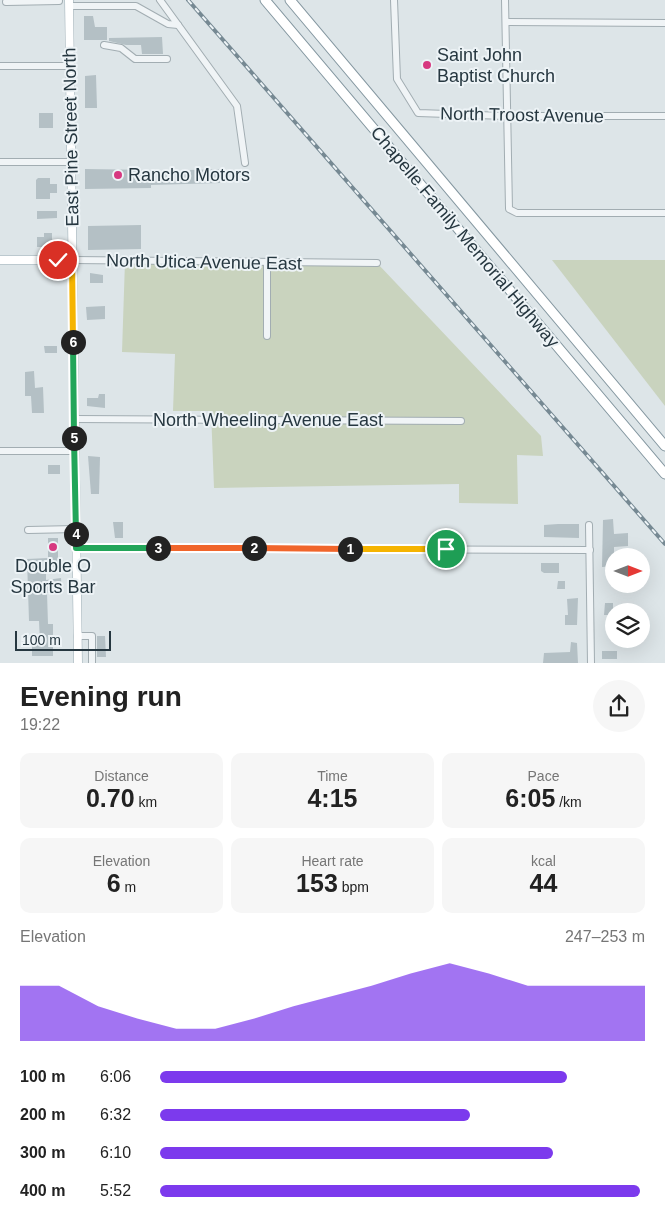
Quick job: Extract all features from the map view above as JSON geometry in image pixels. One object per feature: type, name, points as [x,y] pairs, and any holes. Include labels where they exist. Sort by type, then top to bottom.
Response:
[{"type":"highway","name":"Chapelle Family Memorial Highway","points":[[265,0],[665,474]]},
{"type":"highway","name":"Chapelle Family Memorial Highway","points":[[290,0],[665,446]]},
{"type":"highway","points":[[296,0],[323,40]]},
{"type":"main road","name":"East Pine Street North","points":[[69,3],[78,663]]},
{"type":"main road","name":"North Utica Avenue East","points":[[0,260],[72,260]]},
{"type":"street","points":[[160,0],[237,106],[245,163]]},
{"type":"street","name":"North Troost Avenue","points":[[394,0],[397,80],[418,113],[506,116],[665,116]]},
{"type":"street","points":[[505,0],[508,205],[510,211],[518,213],[665,213]]},
{"type":"street","points":[[6,2],[59,1]]},
{"type":"street","points":[[69,3],[136,6],[168,24],[178,25]]},
{"type":"street","points":[[506,22],[665,23]]},
{"type":"street","points":[[104,44],[121,48],[135,59],[167,59]]},
{"type":"street","points":[[0,66],[69,66]]},
{"type":"street","points":[[0,162],[71,162]]},
{"type":"street","name":"North Utica Avenue East","points":[[72,260],[267,264],[377,263]]},
{"type":"street","points":[[267,264],[267,336]]},
{"type":"street","name":"North Wheeling Avenue East","points":[[74,419],[461,421]]},
{"type":"street","points":[[0,451],[74,451]]},
{"type":"street","points":[[589,525],[591,663]]},
{"type":"street","points":[[28,530],[76,529]]},
{"type":"street","points":[[76,548],[590,550]]},
{"type":"street","points":[[77,636],[92,636],[92,663]]},
{"type":"green space","points":[[552,260],[665,260],[665,406]]},
{"type":"green space","points":[[125,261],[377,263],[541,436],[543,456],[517,455],[518,504],[459,503],[459,484],[214,488],[211,411],[173,411],[175,354],[122,352]]},
{"type":"building","points":[[84,16],[93,16],[95,27],[107,27],[107,40],[84,40]]},
{"type":"building","points":[[162,37],[163,54],[142,54],[141,45],[126,45],[109,41],[109,38]]},
{"type":"building","points":[[96,75],[97,108],[85,108],[85,76]]},
{"type":"building","points":[[39,113],[53,113],[53,128],[39,128]]},
{"type":"building","points":[[85,169],[151,170],[151,173],[191,173],[190,170],[219,169],[220,183],[151,185],[151,188],[85,189]]},
{"type":"building","points":[[38,178],[50,178],[50,184],[57,184],[57,193],[50,193],[50,199],[36,199],[36,180]]},
{"type":"building","points":[[37,211],[57,211],[57,218],[37,219]]},
{"type":"building","points":[[141,225],[141,249],[88,250],[88,226]]},
{"type":"building","points":[[44,233],[52,233],[52,247],[37,247],[37,237],[44,237]]},
{"type":"building","points":[[90,273],[103,275],[103,283],[90,283]]},
{"type":"building","points":[[105,306],[105,319],[87,320],[86,307]]},
{"type":"building","points":[[44,346],[57,346],[57,353],[45,353]]},
{"type":"building","points":[[34,371],[35,388],[43,387],[44,413],[32,413],[31,396],[25,396],[25,372]]},
{"type":"building","points":[[99,394],[105,394],[105,408],[87,406],[87,398],[98,398]]},
{"type":"building","points":[[88,456],[100,457],[99,494],[91,494]]},
{"type":"building","points":[[48,465],[60,465],[60,474],[48,474]]},
{"type":"building","points":[[613,519],[614,534],[628,533],[628,546],[605,548],[605,567],[602,567],[603,520]]},
{"type":"building","points":[[113,522],[123,522],[123,538],[115,538]]},
{"type":"building","points":[[579,524],[579,538],[544,537],[544,525]]},
{"type":"building","points":[[48,538],[58,538],[58,567],[46,567],[46,580],[61,578],[62,593],[47,593],[48,624],[53,624],[53,656],[32,656],[32,643],[40,643],[39,621],[29,621],[27,559],[48,558]]},
{"type":"building","points":[[541,563],[559,563],[559,573],[544,573],[541,571]]},
{"type":"building","points":[[558,581],[565,581],[565,589],[557,589]]},
{"type":"building","points":[[578,598],[577,625],[565,625],[565,615],[568,615],[567,599]]},
{"type":"building","points":[[97,636],[105,636],[106,657],[97,657]]},
{"type":"building","points":[[571,642],[577,643],[578,663],[543,663],[544,653],[570,652]]},
{"type":"building","points":[[602,651],[617,651],[617,659],[602,659]]},
{"type":"railway","points":[[188,0],[665,544]]},
{"type":"place","name":"Saint John Baptist Church","points":[[427,65]]},
{"type":"place","name":"Rancho Motors","points":[[118,175]]},
{"type":"place","name":"Double O Sports Bar","points":[[53,547]]},
{"type":"route","points":[[58,260],[72,260],[76,548],[446,549]]}]
